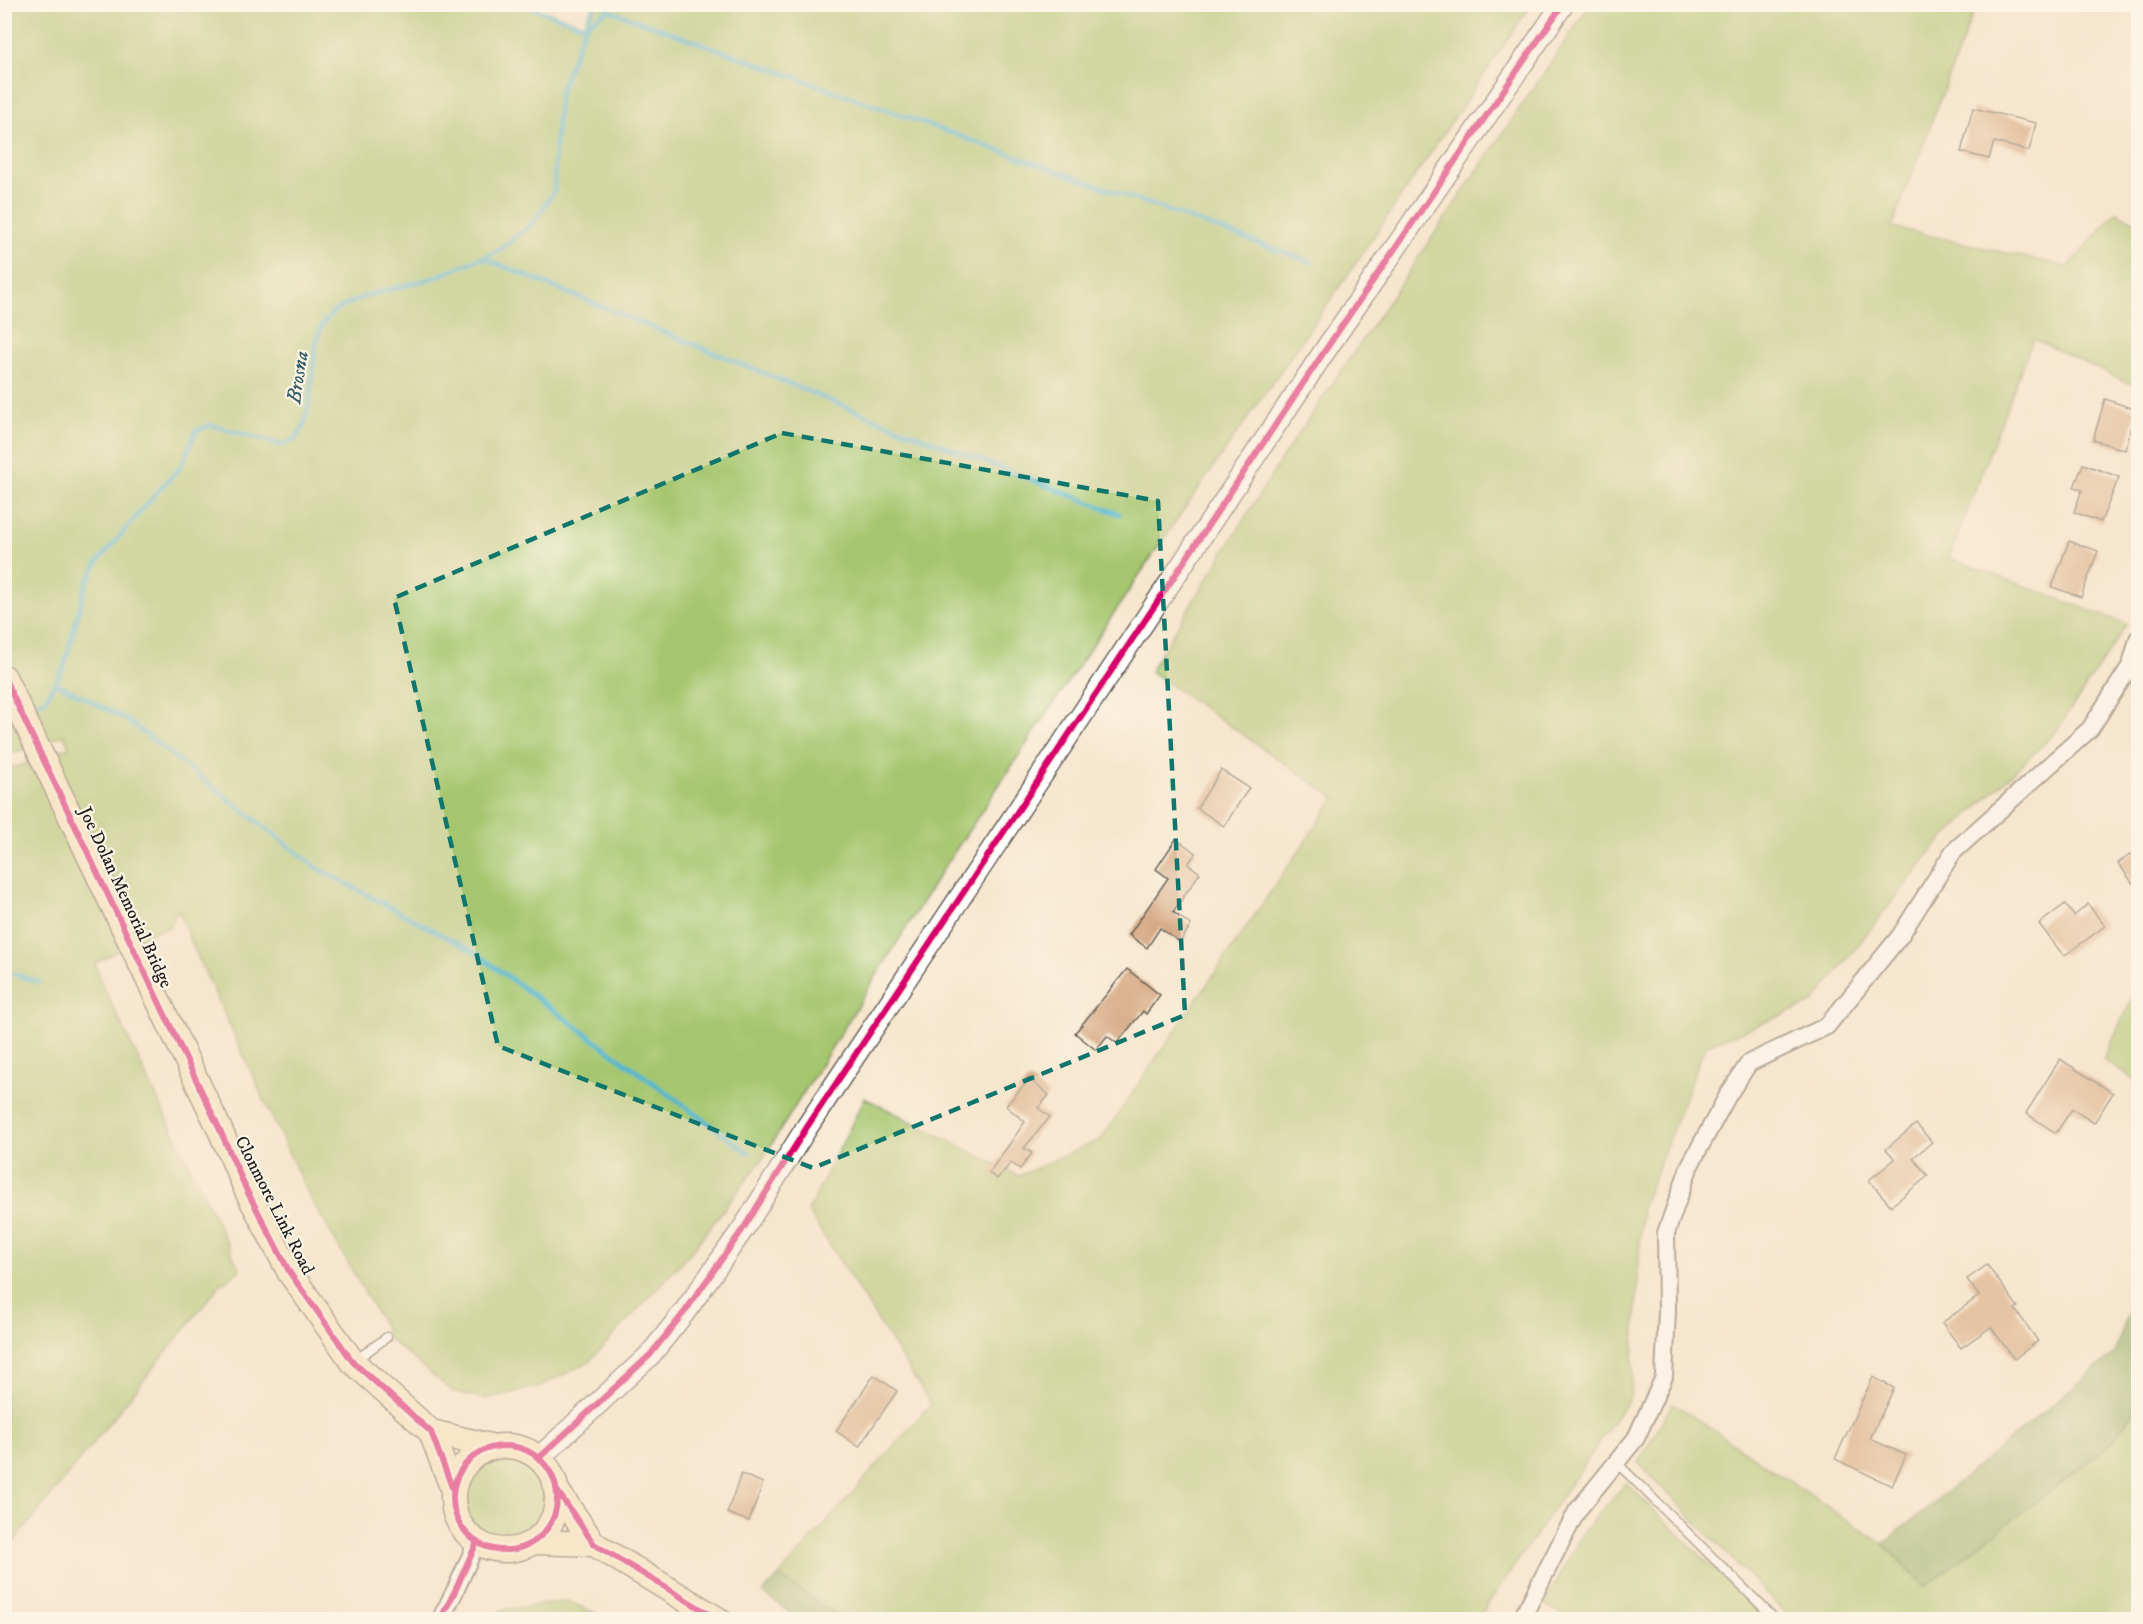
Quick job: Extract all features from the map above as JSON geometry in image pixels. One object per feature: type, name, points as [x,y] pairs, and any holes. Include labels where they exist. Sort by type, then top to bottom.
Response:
[{"type":"main road","name":"Joe Dolan Memorial Bridge","points":[[4,677],[220,1130]]},
{"type":"main road","name":"Clonmore Link Road","points":[[220,1130],[247,1191],[290,1273],[353,1362],[431,1432],[453,1490]]},
{"type":"main road","name":"Clonmore Link Road","points":[[431,1432],[494,1447]]},
{"type":"main road","points":[[510,1446],[525,1449],[539,1458],[555,1479],[558,1492],[558,1506],[546,1532],[535,1542],[506,1551],[490,1549],[465,1532],[457,1520],[453,1505],[453,1490],[466,1463],[479,1453],[494,1447],[510,1446]]},
{"type":"main road","points":[[558,1492],[594,1544],[719,1620]]},
{"type":"main road","points":[[535,1542],[594,1544]]},
{"type":"street","points":[[539,1458],[650,1355],[686,1310],[745,1226],[813,1117],[1326,348],[1563,4]]},
{"type":"street","points":[[1521,1620],[1577,1511],[1636,1438],[1664,1377],[1667,1311],[1666,1233],[1690,1165],[1728,1095],[1749,1063],[1827,1026],[1900,936],[1953,852],[2090,729],[2131,665],[2139,639]]},
{"type":"street","points":[[440,1620],[477,1542]]},
{"type":"lane","points":[[353,1362],[387,1337]]},
{"type":"lane","points":[[1616,1462],[1776,1620]]},
{"type":"highlighted area","points":[[782,433],[1158,501],[1185,1015],[813,1168],[498,1046],[394,598]]},
{"type":"green space","points":[[520,4],[585,26],[596,4],[1531,5],[1347,276],[1164,538],[939,875],[761,1161],[690,1253],[589,1362],[538,1387],[485,1399],[452,1391],[387,1337],[385,1328],[305,1188],[190,940],[178,909],[170,927],[153,932],[95,963],[101,982],[240,1270],[219,1286],[5,1553],[5,759],[14,768],[69,747],[64,735],[5,756],[4,5]]},
{"type":"green space","points":[[1590,5],[1976,5],[1892,227],[2068,267],[2116,212],[2138,223],[2138,387],[2033,339],[1949,558],[2127,624],[2055,733],[1934,848],[1813,1003],[1705,1046],[1642,1208],[1631,1396],[1478,1619],[842,1619],[779,1576],[931,1404],[808,1211],[865,1098],[1019,1176],[1101,1139],[1335,798],[1150,671],[1284,455]]},
{"type":"green space","points":[[2138,985],[2138,1082],[2103,1060]]},
{"type":"green space","points":[[2138,1281],[2138,1404],[2111,1444],[1925,1587],[1883,1544],[2115,1353]]},
{"type":"green space","points":[[1673,1403],[1883,1544],[1925,1587],[2111,1444],[2138,1404],[2138,1619],[1791,1619],[1638,1463]]},
{"type":"green space","points":[[507,1455],[523,1458],[537,1467],[546,1481],[549,1497],[546,1513],[537,1527],[523,1536],[507,1539],[491,1536],[477,1527],[468,1513],[465,1497],[468,1481],[477,1467],[491,1458]]},
{"type":"green space","points":[[1626,1483],[1766,1619],[1570,1619],[1544,1604],[1583,1532]]},
{"type":"green space","points":[[779,1576],[842,1619],[798,1619],[763,1593]]},
{"type":"green space","points":[[567,1601],[609,1619],[492,1619],[502,1610]]},
{"type":"building","points":[[1973,108],[2036,123],[2029,151],[1994,142],[1989,159],[1961,152]]},
{"type":"building","points":[[2105,399],[2137,410],[2125,450],[2093,440]]},
{"type":"building","points":[[2083,464],[2119,477],[2101,522],[2074,512],[2082,490],[2074,487]]},
{"type":"building","points":[[2069,541],[2098,551],[2081,597],[2052,587]]},
{"type":"building","points":[[1221,770],[1249,788],[1224,826],[1197,808]]},
{"type":"building","points":[[1176,839],[1196,853],[1188,864],[1200,873],[1173,912],[1191,925],[1180,942],[1160,928],[1147,948],[1129,935],[1168,878],[1156,869]]},
{"type":"building","points":[[2139,849],[2139,892],[2118,863]]},
{"type":"building","points":[[2065,904],[2074,916],[2088,904],[2105,926],[2064,956],[2039,924]]},
{"type":"building","points":[[1127,969],[1160,995],[1146,1014],[1143,1011],[1117,1043],[1107,1036],[1096,1050],[1075,1033]]},
{"type":"building","points":[[2060,1059],[2113,1093],[2094,1123],[2072,1109],[2056,1133],[2026,1113]]},
{"type":"building","points":[[1029,1079],[1049,1095],[1038,1108],[1050,1117],[1024,1148],[1032,1153],[1020,1169],[1011,1163],[997,1179],[989,1173],[1025,1122],[1006,1106]]},
{"type":"building","points":[[1916,1124],[1932,1142],[1913,1158],[1928,1176],[1891,1206],[1869,1180],[1895,1159],[1886,1149]]},
{"type":"building","points":[[1987,1265],[2018,1307],[2015,1309],[2038,1341],[2014,1359],[1991,1327],[1961,1348],[1942,1323],[1979,1296],[1967,1279]]},
{"type":"building","points":[[874,1375],[897,1391],[859,1447],[836,1431]]},
{"type":"building","points":[[1873,1377],[1894,1388],[1870,1439],[1906,1455],[1892,1486],[1835,1459]]},
{"type":"building","points":[[741,1474],[763,1483],[749,1521],[727,1513]]},
{"type":"waterway","points":[[520,4],[585,26],[608,10],[1311,262]]},
{"type":"waterway","name":"Brosna","points":[[25,708],[45,700],[64,667],[85,587],[97,563],[180,468],[196,431],[211,425],[281,445],[295,440],[304,425],[310,399],[315,349],[321,326],[334,311],[365,296],[433,278],[498,251],[533,223],[554,191],[560,91],[589,16],[596,4]]},
{"type":"waterway","points":[[483,258],[868,416],[1119,514]]},
{"type":"waterway","points":[[56,683],[127,720],[317,868],[474,952],[749,1153]]},
{"type":"waterway","points":[[4,971],[39,982]]},
{"type":"cycle path","points":[[539,1458],[650,1355],[686,1310],[745,1226],[807,1127],[1326,349],[1563,4]]},
{"type":"cycle path","points":[[4,677],[247,1191],[290,1273],[353,1362],[431,1432],[453,1490]]},
{"type":"cycle path","points":[[505,1446],[525,1450],[542,1461],[553,1478],[557,1498],[553,1518],[542,1535],[525,1546],[505,1550],[485,1546],[468,1535],[457,1518],[453,1498],[457,1478],[468,1461],[485,1450],[505,1446]]},
{"type":"cycle path","points":[[558,1492],[594,1544],[719,1620]]},
{"type":"cycle path","points":[[440,1620],[477,1542]]}]
